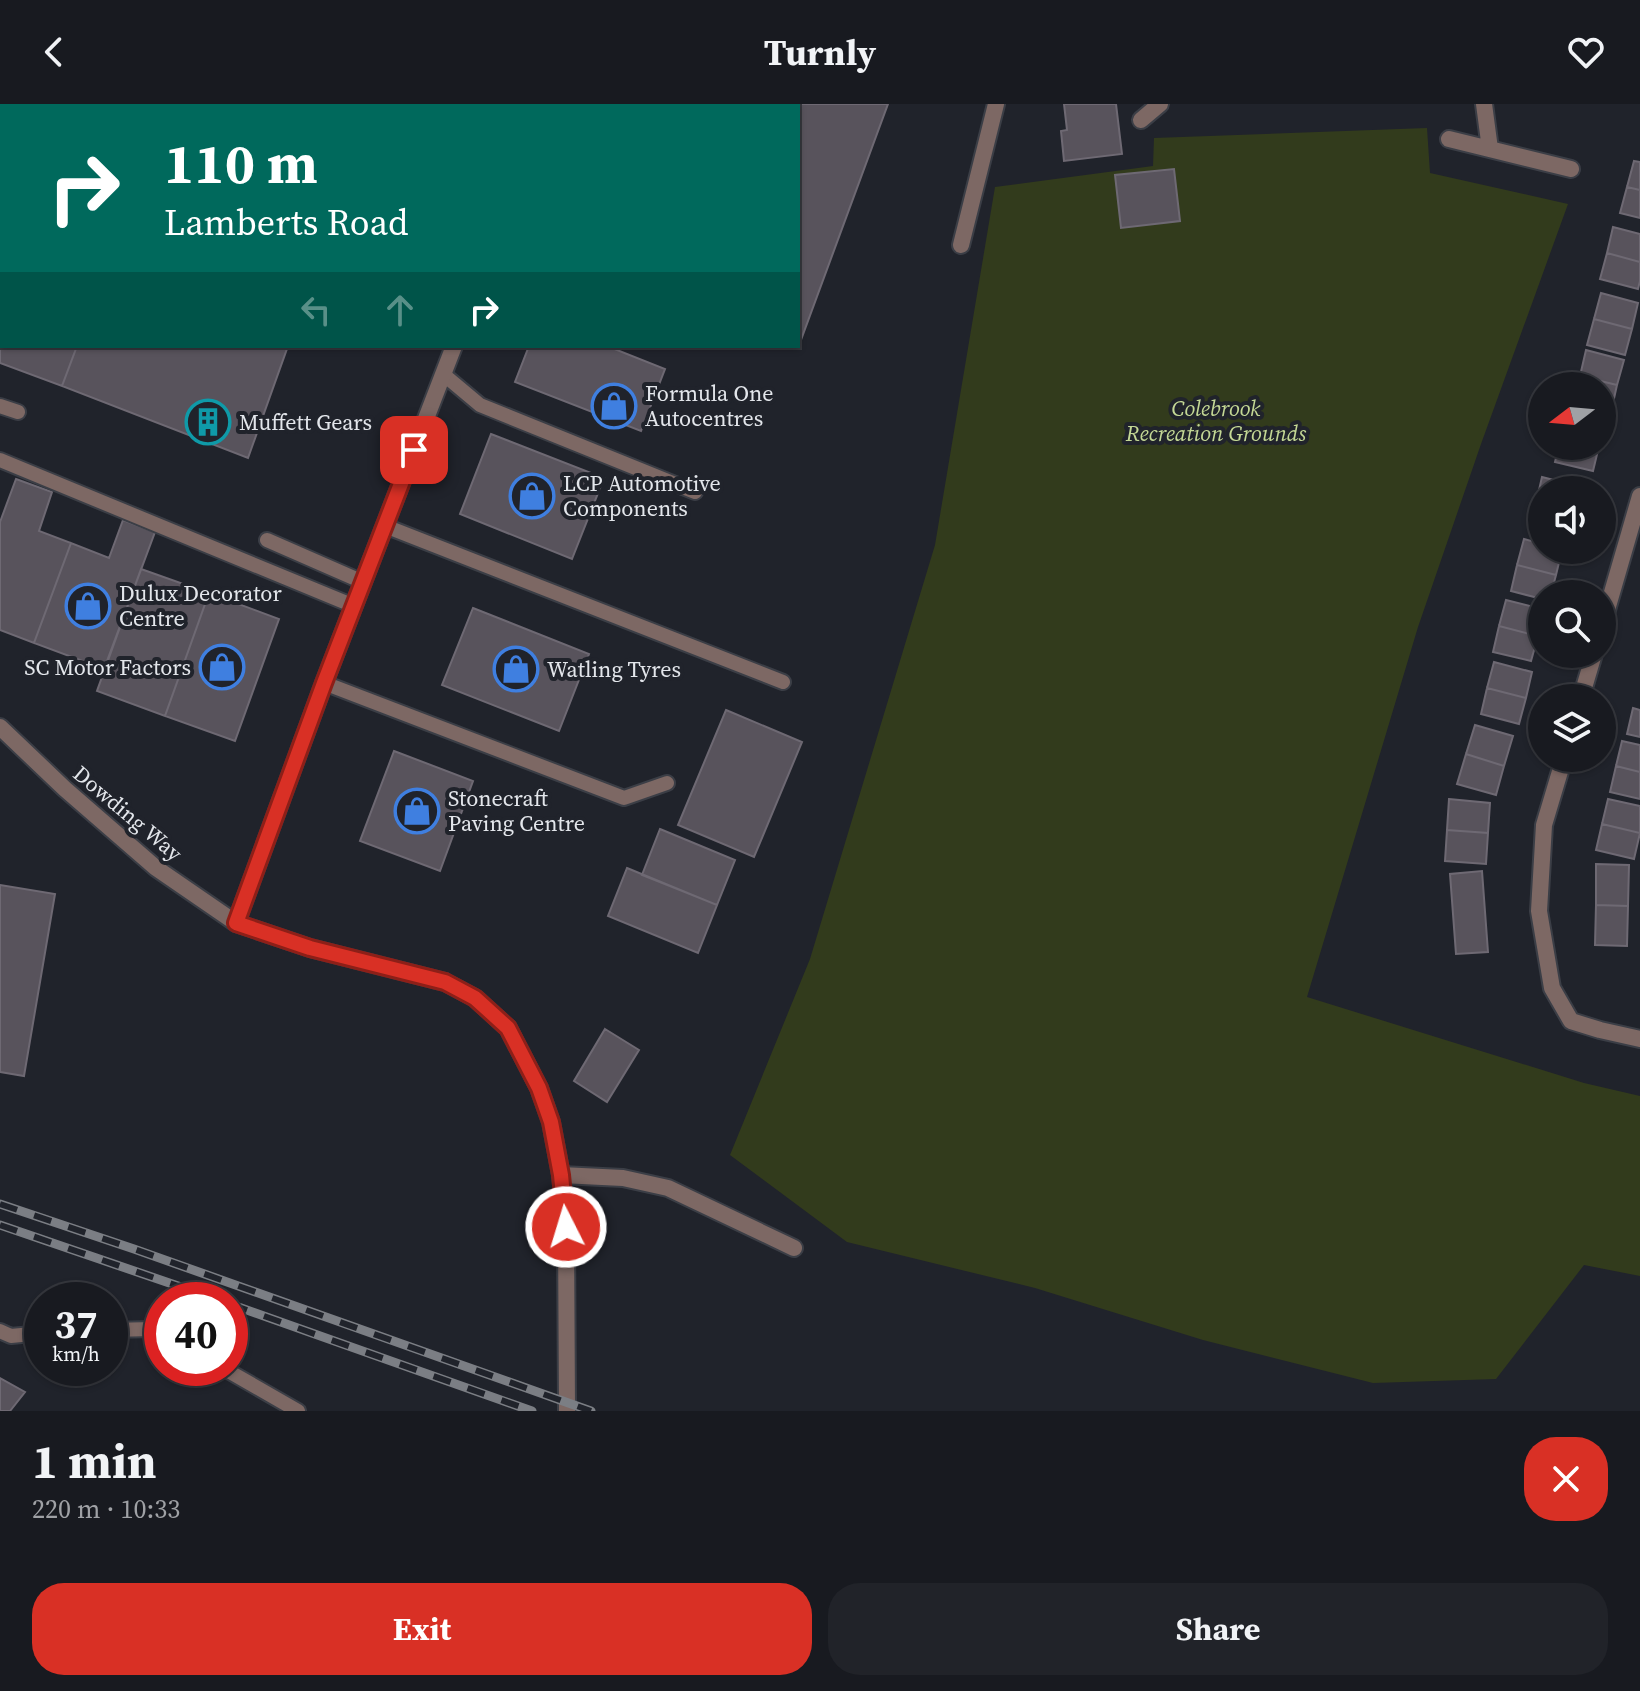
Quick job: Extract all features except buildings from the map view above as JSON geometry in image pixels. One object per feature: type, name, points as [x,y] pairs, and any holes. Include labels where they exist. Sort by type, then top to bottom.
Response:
[{"type":"street","points":[[961,245],[996,104]]},
{"type":"street","points":[[1141,120],[1160,104]]},
{"type":"street","points":[[1484,104],[1490,149]]},
{"type":"street","points":[[1449,139],[1571,169]]},
{"type":"street","points":[[236,923],[324,683],[453,348]]},
{"type":"street","points":[[1616,580],[1640,496]]},
{"type":"street","name":"Dowding Way","points":[[0,727],[65,789],[156,868],[236,923],[310,948],[445,982],[475,998],[508,1028],[539,1088],[551,1122],[561,1175],[566,1227],[567,1411]]},
{"type":"street","points":[[1560,772],[1544,825],[1539,911],[1552,988],[1571,1021],[1640,1039]]},
{"type":"street","points":[[561,1175],[623,1178],[668,1188],[794,1248]]},
{"type":"lane","points":[[443,374],[480,405],[695,492]]},
{"type":"lane","points":[[0,406],[18,412]]},
{"type":"lane","points":[[0,460],[354,606]]},
{"type":"lane","points":[[385,526],[783,682]]},
{"type":"lane","points":[[267,540],[363,582]]},
{"type":"lane","points":[[324,683],[624,798],[667,783]]},
{"type":"lane","points":[[0,1331],[11,1336],[24,1335]]},
{"type":"lane","points":[[248,1382],[298,1411]]},
{"type":"green space","name":"Colebrook Recreation Grounds","points":[[1427,128],[1430,173],[1568,204],[1418,627],[1307,997],[1584,1083],[1640,1096],[1640,1276],[1584,1265],[1496,1379],[1373,1383],[1203,1340],[1035,1288],[847,1242],[730,1155],[810,959],[935,545],[995,187],[1153,166],[1154,138]]},
{"type":"railway","points":[[0,1204],[591,1411]]},
{"type":"railway","points":[[0,1225],[166,1282]]},
{"type":"railway","points":[[248,1310],[532,1411]]},
{"type":"place","name":"Formula One Autocentres","points":[[614,406]]},
{"type":"place","name":"Muffett Gears","points":[[208,422]]},
{"type":"place","name":"LCP Automotive Components","points":[[532,496]]},
{"type":"place","name":"Dulux Decorator Centre","points":[[88,606]]},
{"type":"place","name":"SC Motor Factors","points":[[222,667]]},
{"type":"place","name":"Watling Tyres","points":[[516,669]]},
{"type":"place","name":"Stonecraft Paving Centre","points":[[417,811]]},
{"type":"route","points":[[414,450],[236,923],[310,948],[445,982],[475,998],[508,1028],[539,1088],[551,1122],[561,1175],[566,1227]]}]
